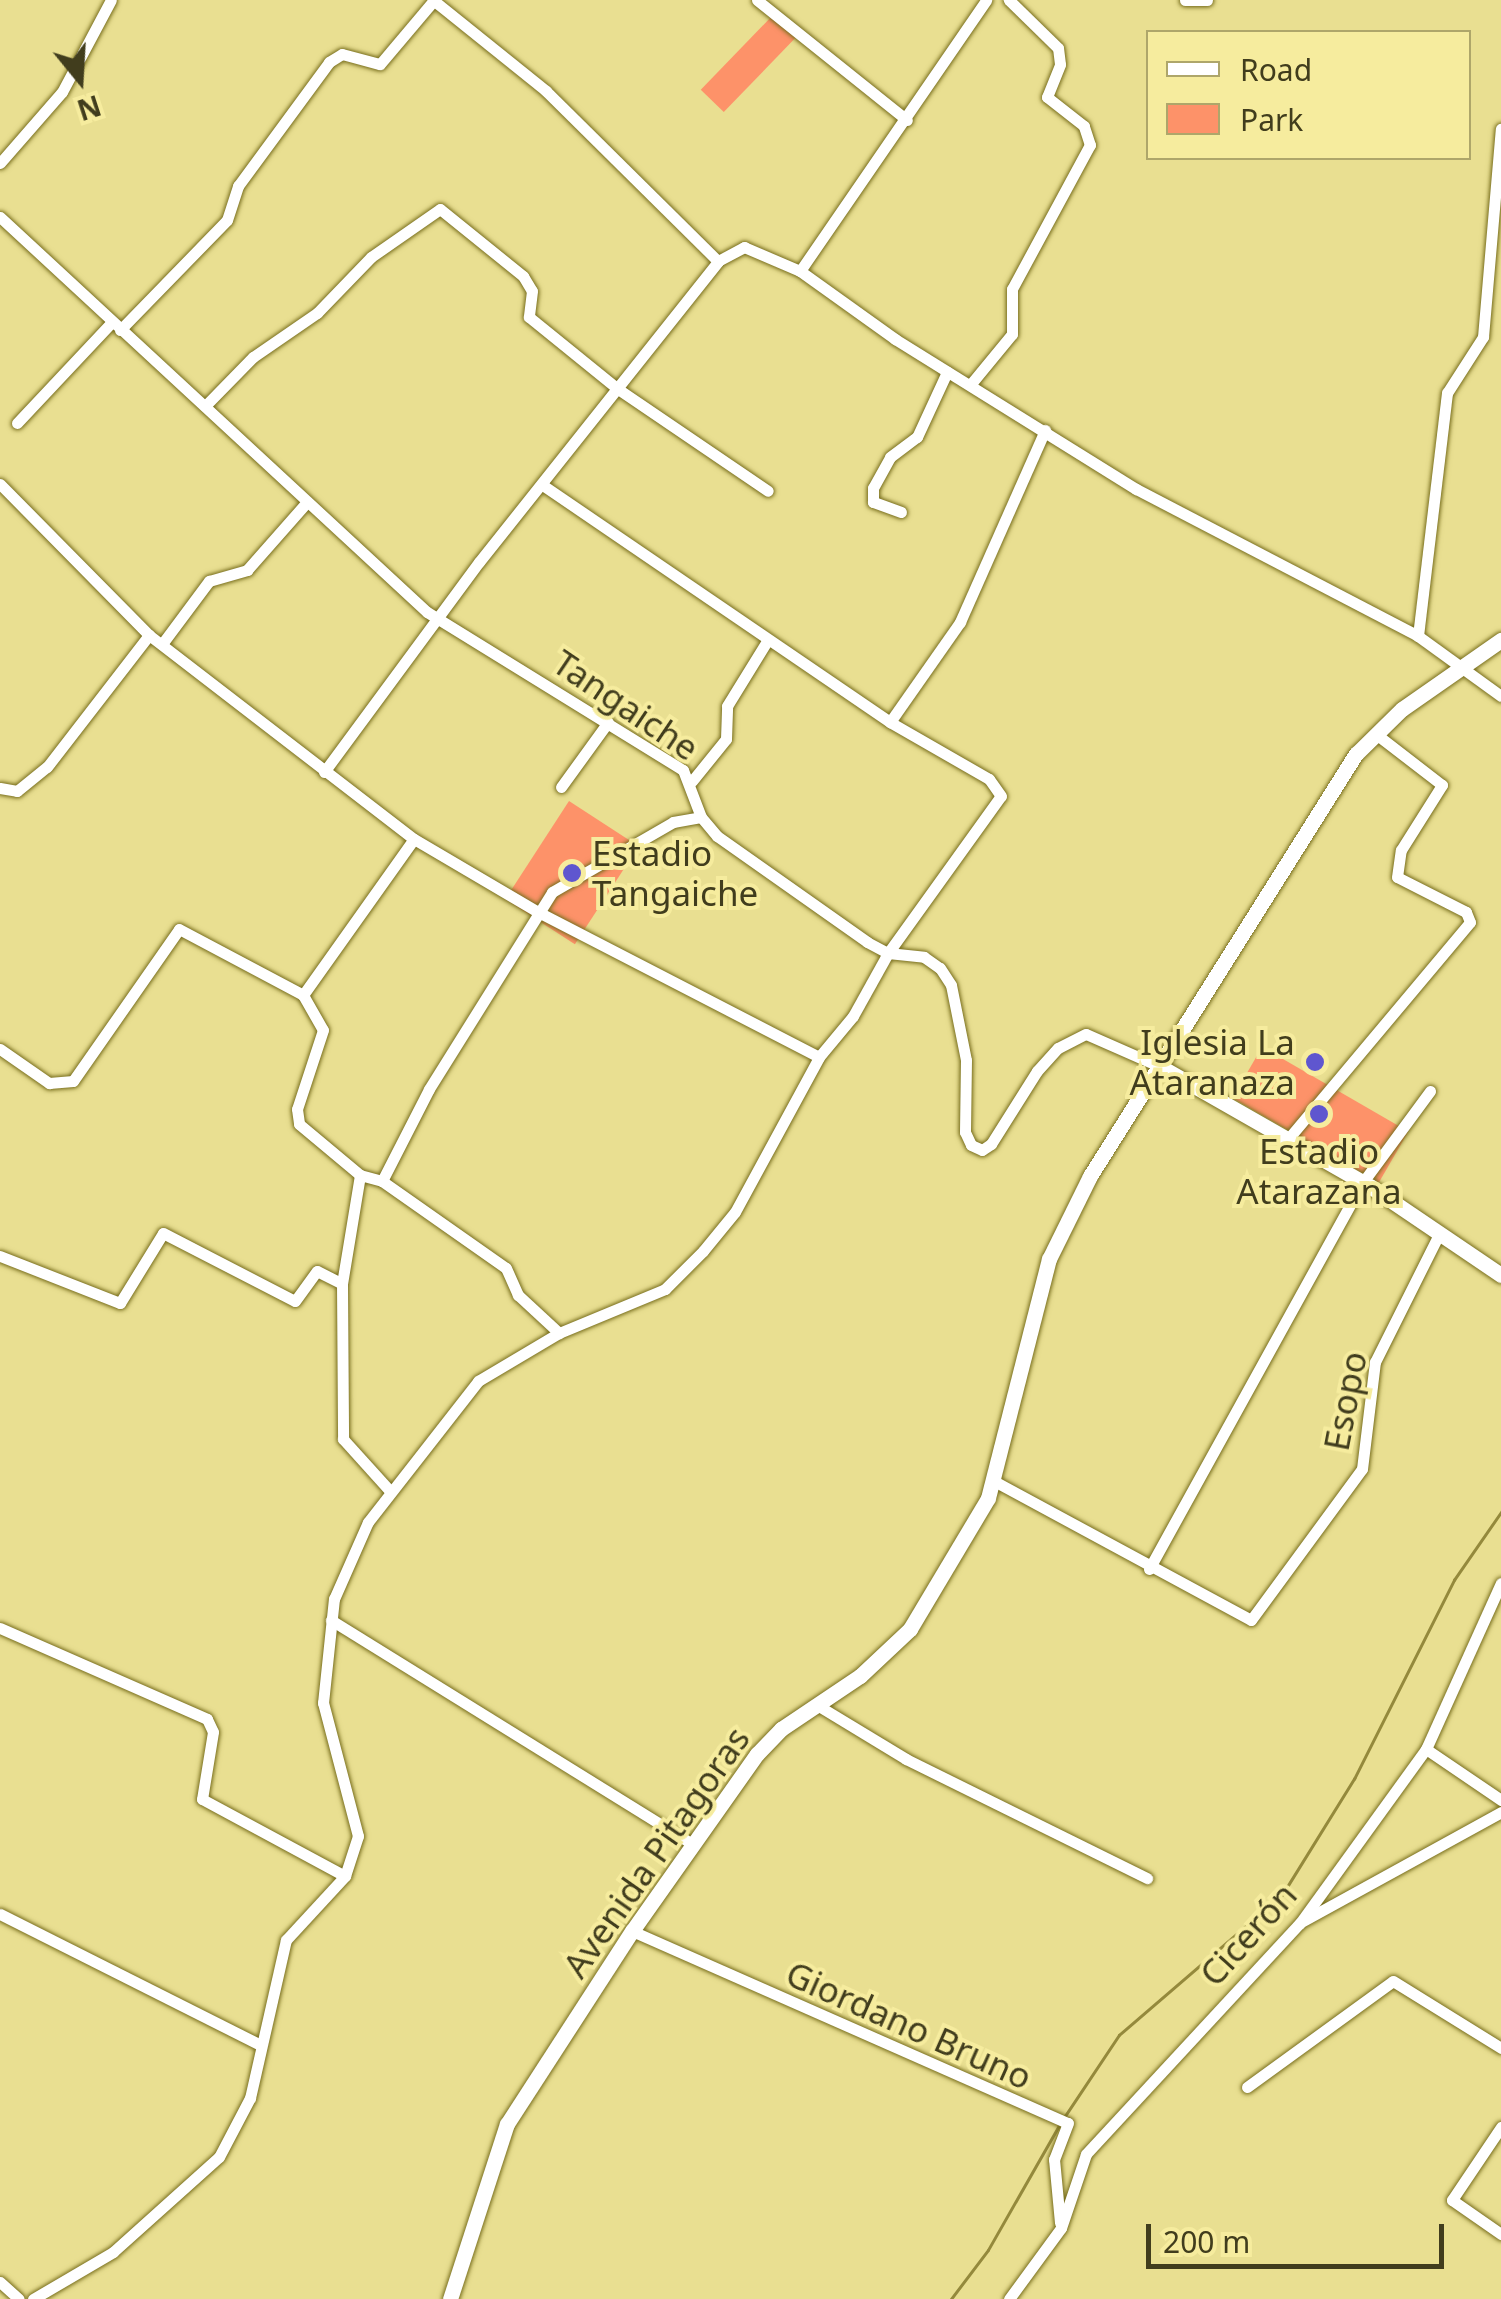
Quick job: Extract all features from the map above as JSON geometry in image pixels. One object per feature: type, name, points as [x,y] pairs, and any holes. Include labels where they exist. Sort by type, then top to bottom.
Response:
[{"type":"main road","name":"Avenida Pitagoras","points":[[450,2299],[508,2124],[632,1932],[757,1754],[860,1676],[910,1629],[994,1481],[1049,1259],[1090,1176],[1356,754],[1464,664],[1501,640]]},
{"type":"main road","points":[[1162,1067],[1364,1182],[1501,1275]]},
{"type":"street","points":[[0,163],[62,92],[111,0]]},
{"type":"street","points":[[17,422],[227,220],[238,186],[330,62],[342,54],[380,64],[434,0],[546,91],[718,261]]},
{"type":"street","points":[[757,0],[906,120]]},
{"type":"street","points":[[800,271],[986,0]]},
{"type":"street","points":[[970,385],[1012,334],[1012,289],[1090,144],[1084,126],[1047,97],[1060,64],[1058,48],[1009,0]]},
{"type":"street","points":[[1185,0],[1206,0]]},
{"type":"street","points":[[1418,636],[1448,394],[1483,338],[1501,129]]},
{"type":"street","points":[[204,406],[253,357],[292,336],[371,257],[440,209],[524,276],[532,291],[529,317],[618,390],[768,491]]},
{"type":"street","name":"Tangaiche","points":[[0,216],[307,502],[442,618],[608,722],[692,781],[701,817],[717,836],[888,953],[924,957],[951,985],[966,1060],[965,1132],[982,1150],[1058,1048],[1086,1034],[1162,1067]]},
{"type":"street","points":[[324,772],[718,261],[734,250],[754,248],[800,271],[948,372],[1136,489],[1418,636],[1464,664],[1501,696]]},
{"type":"street","points":[[901,512],[873,502],[873,488],[890,457],[917,437],[948,372]]},
{"type":"street","points":[[890,722],[960,622],[1045,430]]},
{"type":"street","points":[[0,484],[149,635],[414,840],[538,912],[820,1057]]},
{"type":"street","points":[[34,2299],[113,2252],[219,2157],[250,2098],[259,2044],[286,1940],[344,1876],[358,1836],[324,1702],[331,1620],[342,1576],[390,1491],[478,1380],[560,1333],[665,1289],[703,1252],[735,1212],[820,1057],[853,1016],[888,953],[1001,796],[988,780],[890,722],[543,486]]},
{"type":"street","points":[[162,644],[209,581],[247,570],[307,502]]},
{"type":"street","points":[[0,788],[17,791],[47,767],[149,635]]},
{"type":"street","points":[[692,781],[726,739],[727,706],[766,640]]},
{"type":"street","points":[[561,787],[608,722]]},
{"type":"street","points":[[1288,1139],[1470,922],[1466,912],[1397,877],[1400,850],[1442,790],[1438,780],[1377,735]]},
{"type":"street","points":[[382,1181],[428,1089],[552,892],[673,822],[701,817]]},
{"type":"street","points":[[303,995],[414,840]]},
{"type":"street","points":[[0,1049],[48,1084],[73,1080],[179,929],[303,995],[323,1030],[297,1109],[299,1124],[360,1175],[382,1181],[506,1268],[518,1295],[560,1333]]},
{"type":"street","points":[[994,1481],[1148,1568],[1364,1182],[1430,1092]]},
{"type":"street","points":[[360,1175],[342,1284],[343,1438],[390,1491]]},
{"type":"street","points":[[0,1256],[120,1303],[163,1233],[294,1301],[318,1271],[342,1284]]},
{"type":"street","name":"Esopo","points":[[1148,1568],[1239,1618],[1255,1617],[1362,1469],[1376,1362],[1439,1234]]},
{"type":"street","name":"Cicerón","points":[[1010,2299],[1061,2228],[1086,2154],[1300,1923],[1426,1749],[1501,1584]]},
{"type":"street","points":[[331,1620],[694,1845]]},
{"type":"street","points":[[0,1628],[206,1719],[214,1732],[202,1799],[344,1876]]},
{"type":"street","points":[[817,1705],[906,1759],[1147,1878]]},
{"type":"street","points":[[1426,1749],[1501,1800]]},
{"type":"street","points":[[1300,1923],[1501,1812]]},
{"type":"street","points":[[0,1914],[259,2044]]},
{"type":"street","name":"Giordano Bruno","points":[[632,1932],[1066,2122],[1054,2159],[1061,2228]]},
{"type":"street","points":[[1247,2087],[1392,1981],[1500,2046]]},
{"type":"street","points":[[1501,2127],[1452,2200],[1501,2234]]},
{"type":"street","points":[[0,2282],[19,2299]]},
{"type":"green space","points":[[773,15],[796,37],[724,112],[701,90]]},
{"type":"green space","points":[[569,801],[639,846],[575,944],[505,899]]},
{"type":"green space","points":[[1262,1047],[1408,1132],[1379,1183],[1232,1098]]},
{"type":"waterway","points":[[1065,2116],[1119,2035],[1282,1895],[1354,1779],[1454,1580],[1501,1512]]},
{"type":"waterway","points":[[951,2299],[988,2250],[1061,2122]]},
{"type":"place","name":"Estadio Tangaiche","points":[[572,873]]},
{"type":"place","name":"Iglesia La Ataranaza","points":[[1315,1062]]},
{"type":"place","name":"Estadio Atarazana","points":[[1319,1114]]}]
